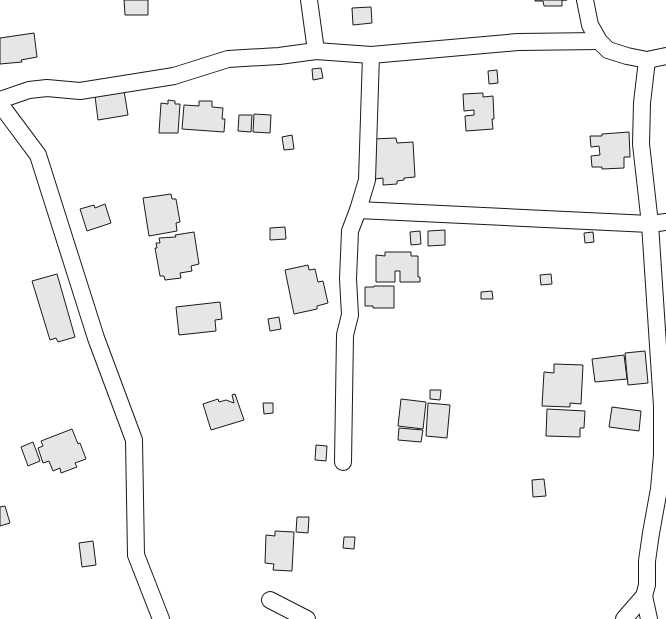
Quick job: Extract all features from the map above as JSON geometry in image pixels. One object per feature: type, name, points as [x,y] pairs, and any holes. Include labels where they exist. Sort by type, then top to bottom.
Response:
[{"type":"street","points":[[309,0],[316,51]]},
{"type":"street","points":[[586,0],[590,25],[599,41],[608,50],[647,60],[666,56]]},
{"type":"street","points":[[0,100],[29,90],[46,88],[80,91],[174,76],[228,59],[279,56],[316,51],[371,55],[518,42],[599,41]]},
{"type":"street","points":[[343,462],[345,335],[350,315],[348,279],[350,231],[367,180],[371,55]]},
{"type":"street","points":[[624,619],[644,596],[647,585],[647,561],[659,489],[662,454],[658,223],[641,144],[642,103],[647,60]]},
{"type":"street","points":[[0,104],[38,155],[96,338],[134,440],[136,555],[161,619]]},
{"type":"street","points":[[0,107],[7,126],[0,126]]},
{"type":"street","points":[[358,210],[658,223]]},
{"type":"street","points":[[644,596],[649,619]]},
{"type":"street","points":[[270,600],[307,619]]},
{"type":"building","points":[[124,0],[148,0],[148,15],[125,15]]},
{"type":"building","points":[[535,0],[562,0],[562,6],[544,6],[543,1]]},
{"type":"building","points":[[371,7],[372,23],[353,25],[352,8]]},
{"type":"building","points":[[34,33],[37,57],[21,60],[22,62],[0,64],[0,38]]},
{"type":"building","points":[[321,68],[323,78],[313,80],[312,69]]},
{"type":"building","points":[[497,70],[498,83],[489,84],[488,71]]},
{"type":"building","points":[[124,91],[128,115],[98,120],[95,96]]},
{"type":"building","points":[[483,93],[483,97],[493,96],[493,129],[466,131],[465,116],[474,115],[474,110],[464,111],[463,94]]},
{"type":"building","points":[[168,100],[175,101],[175,104],[180,104],[178,133],[159,133],[161,103],[168,104]]},
{"type":"building","points":[[199,101],[212,101],[212,107],[223,108],[222,119],[225,119],[224,132],[182,129],[184,105],[199,106]]},
{"type":"building","points":[[254,114],[271,115],[270,133],[253,132]]},
{"type":"building","points":[[239,115],[252,115],[251,132],[238,131]]},
{"type":"building","points":[[629,132],[630,157],[624,157],[624,168],[602,169],[602,167],[592,167],[591,156],[600,155],[599,146],[591,147],[590,136],[602,136],[602,134]]},
{"type":"building","points":[[292,135],[294,149],[284,150],[282,137]]},
{"type":"building","points":[[396,138],[397,143],[413,142],[415,177],[404,178],[404,180],[397,181],[397,184],[383,185],[383,178],[375,179],[372,139]]},
{"type":"building","points":[[171,194],[172,199],[176,199],[180,222],[176,223],[177,231],[149,236],[143,198]]},
{"type":"building","points":[[105,204],[111,223],[87,231],[80,209],[94,205],[95,208]]},
{"type":"building","points":[[285,227],[286,239],[270,240],[270,228]]},
{"type":"building","points":[[445,230],[445,245],[428,246],[428,231]]},
{"type":"building","points":[[420,231],[421,244],[411,245],[410,232]]},
{"type":"building","points":[[194,232],[199,264],[191,266],[192,271],[180,273],[181,278],[165,280],[164,276],[160,276],[155,248],[157,248],[156,243],[160,243],[159,238],[176,237],[175,235]]},
{"type":"building","points":[[593,232],[594,242],[585,243],[584,233]]},
{"type":"building","points":[[385,252],[411,252],[411,256],[418,256],[418,277],[420,277],[420,282],[400,282],[400,271],[395,271],[395,282],[376,282],[376,255],[385,256]]},
{"type":"building","points":[[308,265],[309,270],[315,269],[318,282],[323,281],[328,303],[317,306],[317,309],[294,314],[285,270]]},
{"type":"building","points":[[57,274],[75,337],[58,342],[56,338],[50,340],[32,281]]},
{"type":"building","points":[[551,274],[552,284],[541,285],[540,275]]},
{"type":"building","points":[[394,286],[394,308],[373,308],[373,306],[365,306],[365,287]]},
{"type":"building","points":[[492,291],[493,299],[481,299],[481,292]]},
{"type":"building","points":[[220,302],[222,319],[215,320],[216,331],[179,335],[176,307]]},
{"type":"building","points":[[279,317],[281,329],[270,331],[268,319]]},
{"type":"building","points":[[645,351],[648,383],[628,385],[625,353]]},
{"type":"building","points":[[624,355],[627,379],[595,382],[592,359]]},
{"type":"building","points":[[554,364],[583,365],[581,404],[570,403],[570,407],[542,406],[544,372],[554,373]]},
{"type":"building","points":[[430,390],[441,390],[440,400],[430,399]]},
{"type":"building","points":[[235,394],[244,420],[211,430],[203,404],[218,399],[219,402],[226,400],[234,403],[232,395]]},
{"type":"building","points":[[401,399],[426,402],[423,429],[398,426]]},
{"type":"building","points":[[263,403],[273,403],[273,413],[264,414]]},
{"type":"building","points":[[428,403],[450,405],[447,438],[426,436]]},
{"type":"building","points":[[612,407],[641,411],[639,431],[609,427]]},
{"type":"building","points":[[547,409],[585,411],[584,428],[580,428],[580,437],[546,436]]},
{"type":"building","points":[[399,428],[423,430],[421,442],[398,440]]},
{"type":"building","points":[[72,429],[78,444],[80,443],[86,459],[75,463],[77,467],[61,473],[60,468],[53,471],[49,461],[43,463],[38,448],[43,446],[41,441]]},
{"type":"building","points":[[33,442],[40,461],[28,466],[21,447]]},
{"type":"building","points":[[316,445],[327,446],[326,461],[315,460]]},
{"type":"building","points":[[544,479],[546,496],[533,497],[532,480]]},
{"type":"building","points":[[5,506],[10,523],[0,526],[0,507]]},
{"type":"building","points":[[297,517],[309,517],[308,533],[296,532]]},
{"type":"building","points":[[275,531],[294,532],[292,571],[273,570],[274,564],[265,563],[266,535],[275,536]]},
{"type":"building","points":[[344,537],[355,537],[354,549],[343,548]]},
{"type":"building","points":[[93,541],[96,565],[82,567],[79,543]]}]
